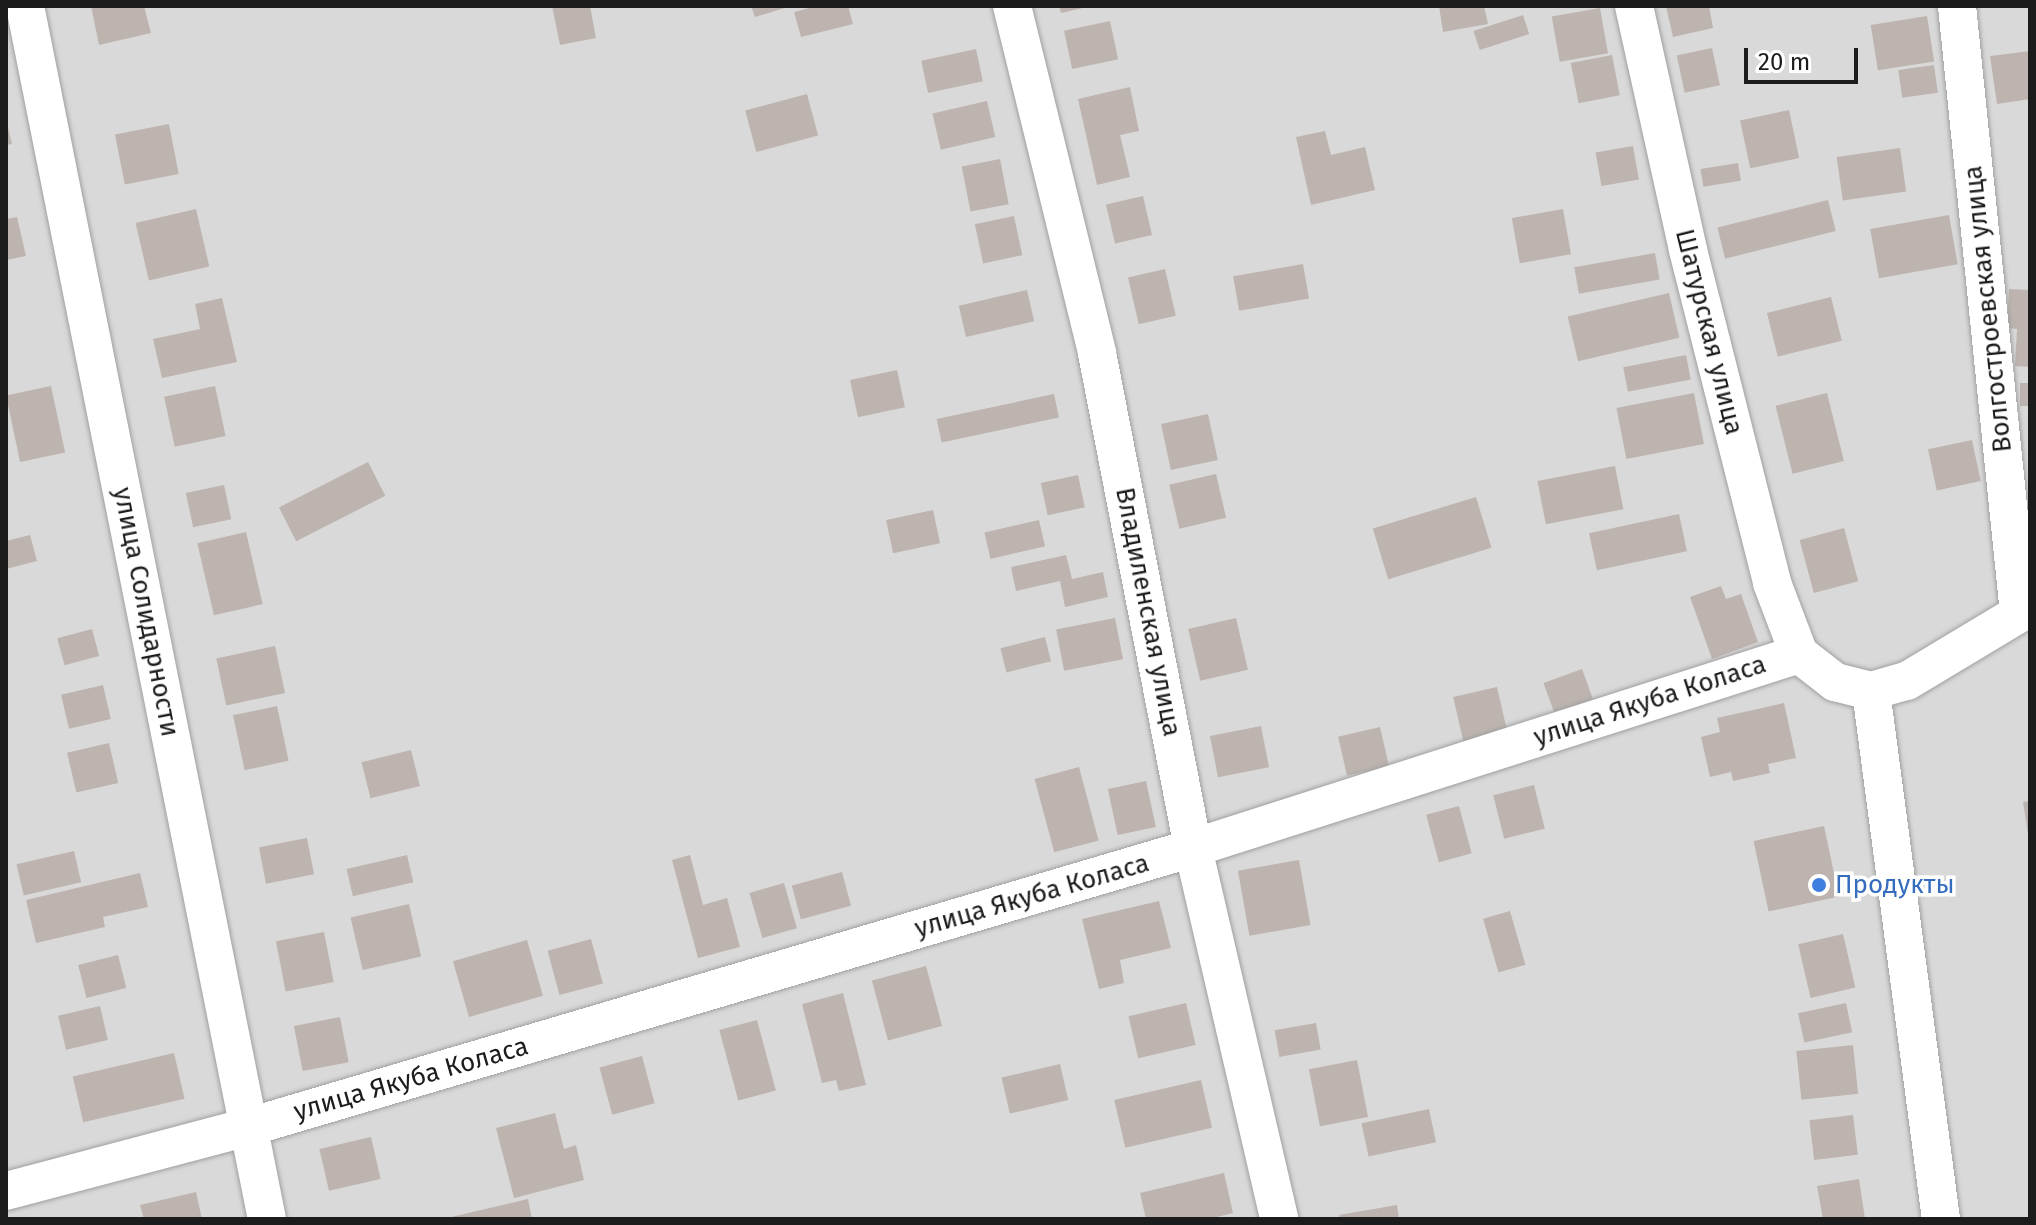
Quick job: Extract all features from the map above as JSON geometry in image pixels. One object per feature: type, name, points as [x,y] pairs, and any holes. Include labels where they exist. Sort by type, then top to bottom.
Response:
[{"type":"street","name":"улица Солидарности","points":[[25,6],[267,1219]]},
{"type":"street","name":"Владиленская улица","points":[[1012,6],[1097,353],[1193,848],[1279,1219]]},
{"type":"street","name":"Шатурская улица","points":[[1634,6],[1695,280],[1772,583],[1799,654]]},
{"type":"street","name":"Волгостроевская улица","points":[[1957,6],[2025,610]]},
{"type":"street","points":[[1941,1219],[1871,691],[1907,681],[2025,610]]},
{"type":"street","name":"улица Якуба Коласа","points":[[6,1191],[249,1127],[1193,848],[1799,654],[1835,682],[1871,691]]},
{"type":"shaded area","points":[[6,6],[2030,6],[2030,1219],[6,1219]]},
{"type":"building","points":[[91,6],[144,6],[151,33],[99,45]]},
{"type":"building","points":[[552,6],[590,6],[596,38],[560,45]]},
{"type":"building","points":[[751,6],[788,6],[788,7],[755,17]]},
{"type":"building","points":[[817,6],[848,6],[853,24],[801,37],[794,12]]},
{"type":"building","points":[[1059,6],[1087,6],[1087,7],[1061,13]]},
{"type":"building","points":[[1439,6],[1484,6],[1488,24],[1443,32]]},
{"type":"building","points":[[1666,6],[1709,6],[1713,28],[1673,37]]},
{"type":"building","points":[[1600,8],[1608,53],[1560,62],[1552,17]]},
{"type":"building","points":[[1523,15],[1529,34],[1480,50],[1474,31]]},
{"type":"building","points":[[1927,16],[1934,61],[1878,70],[1871,25]]},
{"type":"building","points":[[1110,21],[1118,59],[1072,69],[1064,31]]},
{"type":"building","points":[[1712,48],[1720,85],[1685,93],[1677,55]]},
{"type":"building","points":[[976,49],[983,81],[928,93],[921,61]]},
{"type":"building","points":[[2030,51],[2030,99],[1997,104],[1990,56]]},
{"type":"building","points":[[1612,55],[1620,95],[1579,103],[1571,63]]},
{"type":"building","points":[[1934,65],[1938,93],[1902,98],[1898,70]]},
{"type":"building","points":[[1130,87],[1139,131],[1120,135],[1130,177],[1097,185],[1078,99]]},
{"type":"building","points":[[807,94],[818,136],[756,152],[745,111]]},
{"type":"building","points":[[987,101],[995,137],[941,150],[932,114]]},
{"type":"building","points":[[1789,110],[1799,158],[1750,168],[1740,120]]},
{"type":"building","points":[[6,119],[12,144],[6,145]]},
{"type":"building","points":[[169,124],[179,174],[125,185],[115,134]]},
{"type":"building","points":[[1325,131],[1331,155],[1365,147],[1375,190],[1311,205],[1296,137]]},
{"type":"building","points":[[1633,146],[1639,179],[1601,186],[1596,153]]},
{"type":"building","points":[[1900,148],[1906,192],[1843,200],[1837,157]]},
{"type":"building","points":[[1000,159],[1009,204],[970,212],[962,166]]},
{"type":"building","points":[[1738,163],[1741,181],[1703,187],[1700,169]]},
{"type":"building","points":[[1143,196],[1152,235],[1115,244],[1106,205]]},
{"type":"building","points":[[1828,200],[1836,231],[1725,259],[1717,228]]},
{"type":"building","points":[[196,209],[209,266],[149,280],[136,223]]},
{"type":"building","points":[[1563,209],[1571,254],[1520,263],[1512,218]]},
{"type":"building","points":[[1949,215],[1958,264],[1879,278],[1870,229]]},
{"type":"building","points":[[1014,216],[1022,255],[983,263],[975,224]]},
{"type":"building","points":[[17,217],[26,256],[6,260],[6,219]]},
{"type":"building","points":[[1655,253],[1660,280],[1579,294],[1574,267]]},
{"type":"building","points":[[1303,264],[1309,298],[1239,311],[1233,276]]},
{"type":"building","points":[[1165,269],[1176,316],[1139,324],[1128,278]]},
{"type":"building","points":[[2009,289],[2030,290],[2030,367],[2015,366],[2017,329],[2007,328]]},
{"type":"building","points":[[1027,290],[1034,321],[966,337],[959,306]]},
{"type":"building","points":[[1669,293],[1679,338],[1578,361],[1568,316]]},
{"type":"building","points":[[1831,297],[1842,341],[1778,357],[1767,313]]},
{"type":"building","points":[[222,298],[237,362],[162,378],[153,339],[200,329],[195,304]]},
{"type":"building","points":[[1686,355],[1691,380],[1628,392],[1623,367]]},
{"type":"building","points":[[897,370],[905,407],[858,417],[850,380]]},
{"type":"building","points":[[2020,383],[2030,383],[2030,406],[2020,406]]},
{"type":"building","points":[[51,386],[65,453],[20,462],[6,396]]},
{"type":"building","points":[[215,386],[226,436],[175,447],[164,397]]},
{"type":"building","points":[[1694,393],[1704,444],[1626,459],[1616,408]]},
{"type":"building","points":[[1827,393],[1844,461],[1793,474],[1776,406]]},
{"type":"building","points":[[1054,394],[1059,417],[942,442],[937,419]]},
{"type":"building","points":[[1208,414],[1218,460],[1171,470],[1161,424]]},
{"type":"building","points":[[1972,440],[1981,481],[1937,490],[1928,449]]},
{"type":"building","points":[[368,462],[385,496],[296,541],[279,507]]},
{"type":"building","points":[[1615,466],[1623,509],[1546,524],[1537,481]]},
{"type":"building","points":[[1216,474],[1226,518],[1179,529],[1169,485]]},
{"type":"building","points":[[1078,475],[1085,507],[1048,515],[1041,483]]},
{"type":"building","points":[[224,485],[231,519],[193,527],[186,493]]},
{"type":"building","points":[[1476,497],[1491,548],[1388,579],[1373,529]]},
{"type":"building","points":[[933,510],[940,543],[893,553],[886,520]]},
{"type":"building","points":[[1679,514],[1687,551],[1597,570],[1589,533]]},
{"type":"building","points":[[1039,520],[1045,546],[991,559],[984,533]]},
{"type":"building","points":[[1844,528],[1858,581],[1814,593],[1800,540]]},
{"type":"building","points":[[246,532],[263,604],[214,615],[197,543]]},
{"type":"building","points":[[30,535],[37,561],[6,569],[6,541]]},
{"type":"building","points":[[1066,555],[1072,579],[1103,572],[1108,597],[1065,607],[1060,581],[1016,591],[1011,567]]},
{"type":"building","points":[[1721,586],[1726,599],[1741,594],[1758,642],[1712,659],[1690,597]]},
{"type":"building","points":[[1115,618],[1123,659],[1064,671],[1056,629]]},
{"type":"building","points":[[1236,618],[1248,670],[1200,681],[1188,629]]},
{"type":"building","points":[[92,629],[99,656],[64,665],[57,638]]},
{"type":"building","points":[[1045,637],[1051,661],[1006,672],[1000,648]]},
{"type":"building","points":[[275,646],[285,693],[226,705],[216,658]]},
{"type":"building","points":[[1582,669],[1593,699],[1554,713],[1543,683]]},
{"type":"building","points":[[103,685],[111,719],[69,729],[61,695]]},
{"type":"building","points":[[1497,687],[1507,732],[1464,742],[1453,697]]},
{"type":"building","points":[[1784,703],[1796,758],[1768,764],[1770,773],[1733,781],[1731,772],[1710,777],[1701,737],[1720,732],[1717,718]]},
{"type":"building","points":[[277,706],[289,761],[245,770],[233,715]]},
{"type":"building","points":[[1261,726],[1269,767],[1218,777],[1210,736]]},
{"type":"building","points":[[1380,727],[1389,766],[1347,776],[1338,737]]},
{"type":"building","points":[[109,743],[118,783],[76,793],[67,753]]},
{"type":"building","points":[[411,750],[420,786],[370,798],[362,762]]},
{"type":"building","points":[[1079,767],[1099,840],[1054,852],[1035,779]]},
{"type":"building","points":[[1146,781],[1156,827],[1118,835],[1108,789]]},
{"type":"building","points":[[1534,785],[1545,829],[1504,839],[1493,795]]},
{"type":"building","points":[[2030,801],[2030,834],[2028,834],[2023,802]]},
{"type":"building","points":[[1459,806],[1472,853],[1439,862],[1426,815]]},
{"type":"building","points":[[1824,826],[1839,896],[1769,911],[1754,841]]},
{"type":"building","points":[[307,838],[314,874],[266,884],[259,847]]},
{"type":"building","points":[[74,851],[81,882],[24,895],[17,864]]},
{"type":"building","points":[[407,855],[413,882],[353,896],[347,869]]},
{"type":"building","points":[[690,855],[703,905],[727,898],[740,947],[698,958],[672,860]]},
{"type":"building","points":[[1299,860],[1310,925],[1249,936],[1238,871]]},
{"type":"building","points":[[842,872],[851,906],[801,919],[792,885]]},
{"type":"building","points":[[140,873],[148,907],[103,917],[105,927],[36,943],[26,900]]},
{"type":"building","points":[[784,883],[797,928],[762,938],[749,893]]},
{"type":"building","points":[[1159,901],[1171,948],[1120,960],[1124,983],[1099,989],[1082,919]]},
{"type":"building","points":[[409,904],[421,957],[363,970],[351,917]]},
{"type":"building","points":[[1510,911],[1525,965],[1499,973],[1483,919]]},
{"type":"building","points":[[324,932],[334,982],[286,991],[276,941]]},
{"type":"building","points":[[1843,934],[1855,988],[1811,998],[1798,944]]},
{"type":"building","points":[[591,939],[603,983],[559,995],[548,951]]},
{"type":"building","points":[[527,940],[543,996],[469,1017],[453,961]]},
{"type":"building","points":[[118,955],[126,988],[86,998],[78,965]]},
{"type":"building","points":[[926,966],[942,1026],[888,1040],[872,980]]},
{"type":"building","points":[[843,993],[866,1085],[839,1091],[836,1080],[822,1083],[802,1004]]},
{"type":"building","points":[[1186,1003],[1196,1045],[1138,1058],[1129,1016]]},
{"type":"building","points":[[1846,1003],[1852,1032],[1804,1043],[1798,1013]]},
{"type":"building","points":[[100,1006],[108,1040],[66,1050],[58,1016]]},
{"type":"building","points":[[340,1017],[349,1062],[303,1071],[294,1026]]},
{"type":"building","points":[[757,1020],[776,1091],[738,1101],[719,1030]]},
{"type":"building","points":[[1316,1023],[1321,1050],[1279,1057],[1275,1030]]},
{"type":"building","points":[[1853,1045],[1858,1094],[1801,1100],[1796,1051]]},
{"type":"building","points":[[174,1053],[185,1099],[83,1122],[73,1076]]},
{"type":"building","points":[[642,1056],[655,1103],[612,1115],[599,1067]]},
{"type":"building","points":[[1357,1060],[1368,1117],[1320,1126],[1309,1069]]},
{"type":"building","points":[[1060,1064],[1068,1100],[1010,1114],[1002,1077]]},
{"type":"building","points":[[1201,1080],[1212,1128],[1125,1148],[1114,1100]]},
{"type":"building","points":[[1429,1109],[1436,1142],[1369,1157],[1362,1123]]},
{"type":"building","points":[[555,1113],[564,1149],[576,1145],[584,1180],[514,1198],[496,1128]]},
{"type":"building","points":[[1853,1115],[1858,1155],[1814,1160],[1809,1120]]},
{"type":"building","points":[[371,1137],[381,1179],[329,1191],[319,1149]]},
{"type":"building","points":[[1224,1173],[1233,1213],[1209,1219],[1146,1219],[1140,1193]]},
{"type":"building","points":[[1859,1179],[1865,1219],[1823,1219],[1817,1186]]},
{"type":"building","points":[[196,1192],[202,1219],[144,1219],[140,1205]]},
{"type":"building","points":[[528,1199],[532,1219],[447,1219],[447,1218]]},
{"type":"building","points":[[1397,1205],[1399,1219],[1340,1219],[1339,1215]]},
{"type":"place","name":"Продукты","points":[[1819,885]]}]
